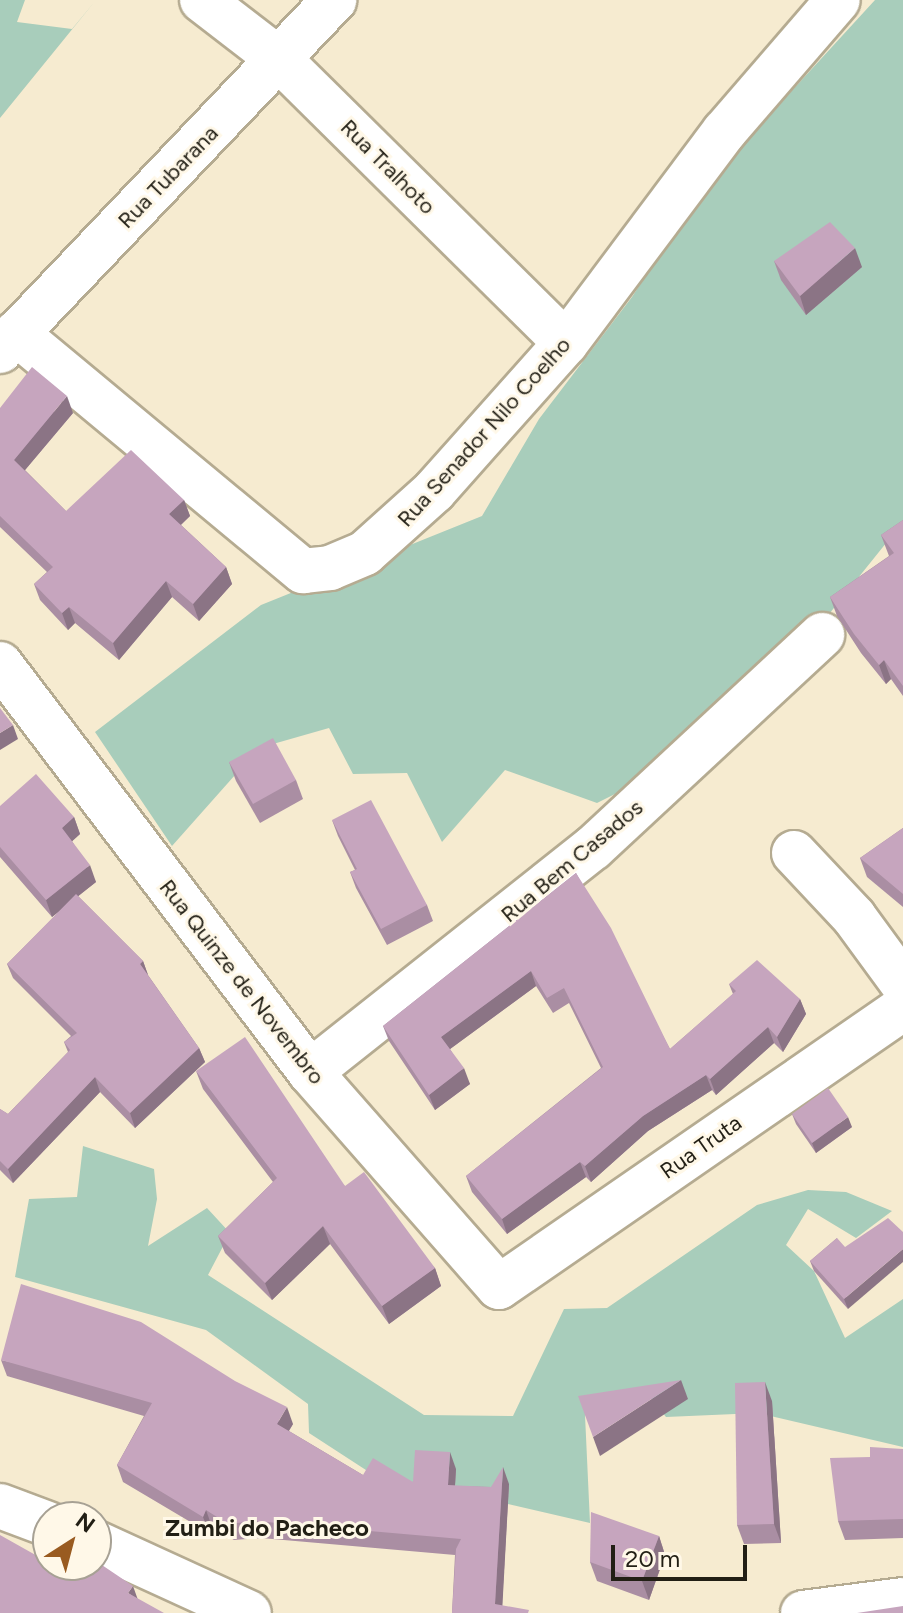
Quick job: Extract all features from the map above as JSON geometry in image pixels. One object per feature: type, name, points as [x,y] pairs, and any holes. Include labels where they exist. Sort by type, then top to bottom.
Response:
[{"type":"street","name":"Rua Tralhoto","points":[[202,0],[280,60],[566,343]]},
{"type":"street","name":"Rua Tubarana","points":[[8,342],[334,0]]},
{"type":"street","name":"Rua Senador Nilo Coelho","points":[[8,342],[303,571],[330,568],[365,553],[397,529],[566,343],[724,132],[838,0]]},
{"type":"street","name":"Rua Bem Casados","points":[[310,1072],[593,848],[822,635]]},
{"type":"street","name":"Rua Quinze de Novembro","points":[[0,664],[310,1072],[499,1287]]},
{"type":"street","points":[[794,853],[854,917],[903,984]]},
{"type":"street","name":"Rua Truta","points":[[499,1287],[903,1008]]},
{"type":"street","points":[[0,1506],[32,1518]]},
{"type":"street","points":[[112,1550],[249,1613]]},
{"type":"street","points":[[803,1613],[896,1601]]},
{"type":"green space","points":[[0,0],[25,0],[17,22],[72,29],[96,0],[0,118]]},
{"type":"green space","points":[[875,0],[903,0],[903,522],[731,736],[597,803],[505,770],[442,842],[407,773],[353,774],[329,728],[259,748],[172,846],[95,732],[261,605],[482,516],[539,419],[632,297],[700,191]]},
{"type":"green space","points":[[83,1146],[154,1169],[157,1199],[148,1246],[207,1208],[230,1233],[208,1275],[424,1415],[513,1416],[564,1309],[607,1308],[757,1205],[808,1190],[846,1192],[892,1211],[856,1238],[808,1209],[786,1245],[814,1271],[845,1338],[903,1299],[903,1447],[758,1413],[666,1417],[647,1393],[585,1415],[590,1523],[369,1472],[309,1433],[308,1404],[206,1330],[15,1277],[29,1199],[77,1197]]},
{"type":"building","points":[[830,222],[855,248],[800,296],[774,261]]},
{"type":"building","points":[[32,367],[67,396],[14,460],[66,511],[131,450],[184,500],[169,514],[226,567],[193,604],[166,581],[113,643],[69,607],[62,613],[34,584],[53,567],[0,516],[0,408]]},
{"type":"building","points":[[903,520],[903,686],[884,660],[879,665],[830,597],[894,553],[881,535]]},
{"type":"building","points":[[0,708],[13,725],[0,733]]},
{"type":"building","points":[[273,738],[296,780],[253,804],[229,762]]},
{"type":"building","points":[[36,774],[74,817],[62,828],[90,865],[46,900],[0,847],[0,806]]},
{"type":"building","points":[[371,800],[427,905],[381,929],[350,872],[357,869],[332,820]]},
{"type":"building","points":[[903,828],[903,894],[860,858]]},
{"type":"building","points":[[576,873],[611,928],[670,1049],[736,991],[729,984],[757,960],[800,999],[777,1037],[768,1027],[710,1079],[706,1075],[643,1116],[585,1166],[580,1162],[502,1219],[466,1176],[603,1067],[564,988],[547,998],[531,971],[441,1037],[464,1068],[429,1095],[383,1026]]},
{"type":"building","points":[[76,894],[143,961],[140,964],[199,1048],[130,1113],[95,1077],[8,1169],[0,1161],[0,1109],[8,1114],[70,1050],[64,1042],[77,1033],[7,964]]},
{"type":"building","points":[[245,1037],[345,1186],[364,1172],[435,1268],[382,1306],[323,1226],[265,1283],[218,1236],[277,1178],[196,1071]]},
{"type":"building","points":[[828,1088],[848,1117],[812,1143],[792,1114]]},
{"type":"building","points":[[888,1218],[903,1232],[903,1249],[844,1299],[810,1261],[837,1238],[845,1247]]},
{"type":"building","points":[[21,1284],[141,1322],[235,1381],[287,1407],[277,1424],[363,1475],[373,1458],[413,1482],[415,1450],[450,1452],[448,1485],[491,1487],[503,1467],[495,1604],[529,1610],[528,1613],[452,1613],[456,1549],[461,1539],[255,1521],[228,1524],[206,1510],[203,1517],[117,1465],[152,1403],[1,1360]]},
{"type":"building","points":[[681,1380],[593,1437],[578,1396]]},
{"type":"building","points":[[765,1382],[774,1524],[737,1525],[735,1383]]},
{"type":"building","points":[[870,1447],[903,1449],[903,1519],[838,1521],[830,1458],[870,1457]]},
{"type":"building","points":[[591,1512],[659,1536],[642,1581],[590,1562]]},
{"type":"building","points":[[0,1535],[32,1553],[32,1581],[112,1581],[112,1572],[133,1586],[128,1593],[164,1613],[0,1613]]},
{"type":"building","points":[[903,1606],[903,1613],[857,1613]]},
{"type":"district","name":"Zumbi do Pacheco","points":[[267,1528]]}]
